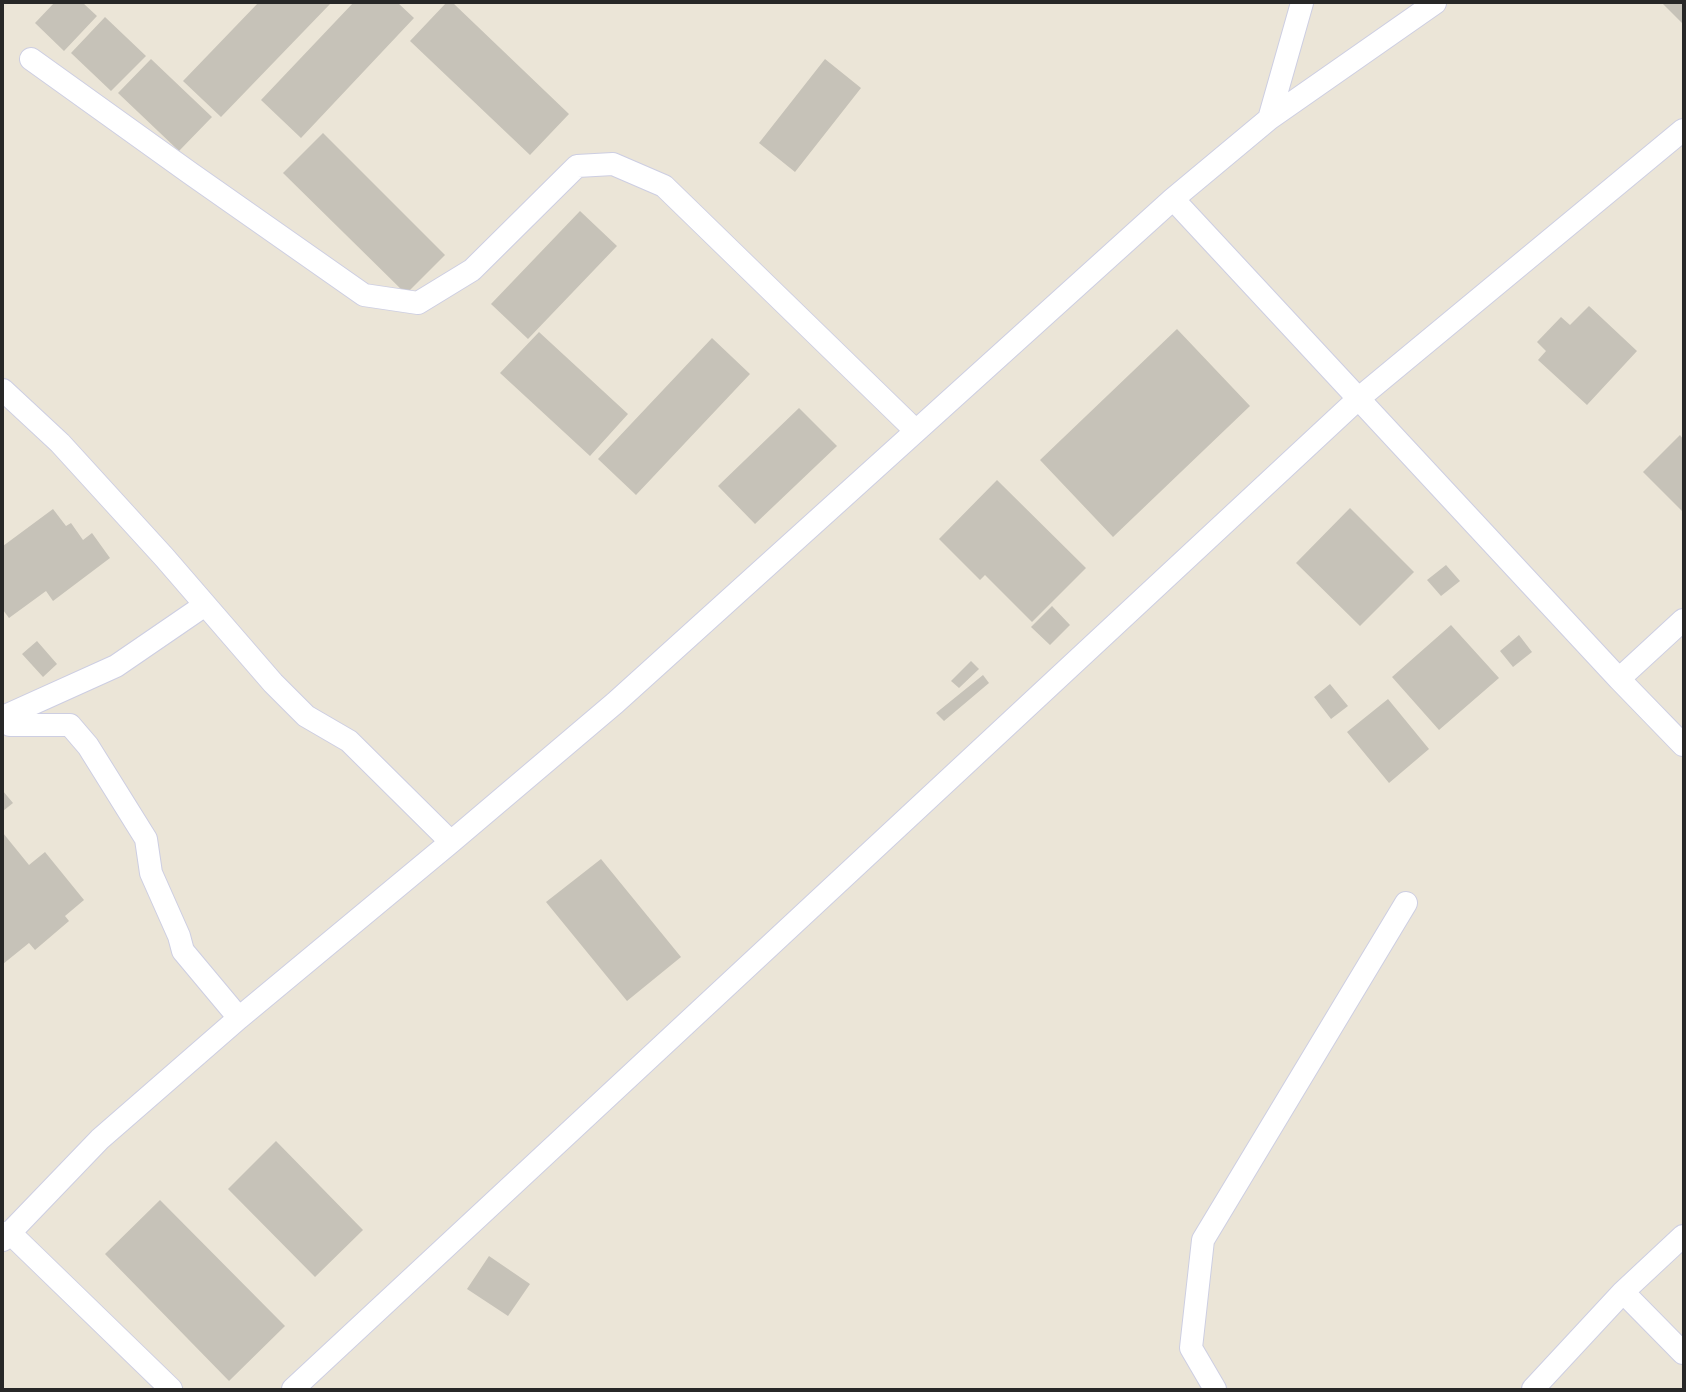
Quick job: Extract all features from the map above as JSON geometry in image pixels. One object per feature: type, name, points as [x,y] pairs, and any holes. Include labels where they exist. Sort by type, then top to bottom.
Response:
[{"type":"street","points":[[1269,119],[1302,3]]},
{"type":"street","points":[[172,1389],[6,1236],[100,1139],[239,1018],[451,842],[615,703],[1173,199],[1269,119],[1435,3]]},
{"type":"street","points":[[31,59],[184,169],[364,295],[418,303],[472,270],[577,166],[613,164],[664,186],[916,431]]},
{"type":"street","points":[[293,1389],[1358,399],[1683,130]]},
{"type":"street","points":[[1173,199],[1619,680],[1683,745]]},
{"type":"street","points":[[3,390],[60,443],[164,557],[273,683],[306,716],[349,741],[451,842]]},
{"type":"street","points":[[205,605],[116,666],[3,718],[10,725],[70,725],[88,746],[146,839],[150,873],[179,936],[183,951],[239,1018]]},
{"type":"street","points":[[1619,680],[1683,620]]},
{"type":"street","points":[[1215,1389],[1191,1348],[1203,1240],[1406,903]]},
{"type":"street","points":[[1533,1389],[1623,1292],[1683,1236]]},
{"type":"street","points":[[1623,1292],[1683,1353]]},
{"type":"building","points":[[54,3],[83,3],[97,16],[64,51],[35,23]]},
{"type":"building","points":[[258,3],[331,3],[221,117],[183,81]]},
{"type":"building","points":[[353,3],[398,3],[414,18],[301,138],[261,100]]},
{"type":"building","points":[[446,3],[453,3],[569,114],[530,155],[410,41]]},
{"type":"building","points":[[1662,3],[1683,3],[1683,24]]},
{"type":"building","points":[[105,17],[146,56],[111,91],[71,53]]},
{"type":"building","points":[[151,59],[212,117],[179,151],[118,93]]},
{"type":"building","points":[[825,59],[861,88],[795,172],[759,143]]},
{"type":"building","points":[[323,133],[445,255],[406,294],[283,173]]},
{"type":"building","points":[[580,211],[617,246],[528,339],[491,304]]},
{"type":"building","points":[[1589,306],[1637,351],[1587,405],[1538,360],[1546,351],[1537,342],[1561,317],[1570,325]]},
{"type":"building","points":[[1177,329],[1250,406],[1113,537],[1040,460]]},
{"type":"building","points":[[539,332],[628,414],[590,456],[500,373]]},
{"type":"building","points":[[712,338],[750,374],[636,495],[598,459]]},
{"type":"building","points":[[799,408],[837,446],[755,524],[718,486]]},
{"type":"building","points":[[1680,435],[1683,439],[1683,512],[1643,472]]},
{"type":"building","points":[[997,480],[1086,568],[1032,622],[985,575],[980,580],[939,539]]},
{"type":"building","points":[[1350,508],[1414,572],[1360,626],[1296,563]]},
{"type":"building","points":[[53,509],[66,526],[71,523],[83,540],[92,533],[110,558],[53,601],[46,591],[9,618],[3,610],[3,546]]},
{"type":"building","points":[[1446,565],[1460,581],[1441,596],[1427,580]]},
{"type":"building","points":[[1052,606],[1070,625],[1050,645],[1031,627]]},
{"type":"building","points":[[1451,625],[1499,678],[1439,730],[1392,677]]},
{"type":"building","points":[[1519,635],[1532,652],[1513,667],[1500,651]]},
{"type":"building","points":[[37,641],[57,664],[43,677],[22,654]]},
{"type":"building","points":[[971,661],[979,669],[959,688],[951,681]]},
{"type":"building","points":[[983,675],[989,683],[944,721],[936,713]]},
{"type":"building","points":[[1330,684],[1348,706],[1331,719],[1314,697]]},
{"type":"building","points":[[1388,699],[1429,749],[1389,783],[1347,732]]},
{"type":"building","points":[[3,791],[13,803],[3,811]]},
{"type":"building","points":[[3,833],[29,865],[45,852],[84,900],[65,916],[69,921],[35,950],[29,943],[3,964]]},
{"type":"building","points":[[601,859],[681,957],[627,1001],[546,902]]},
{"type":"building","points":[[276,1141],[363,1230],[315,1277],[228,1189]]},
{"type":"building","points":[[160,1200],[285,1326],[229,1381],[105,1254]]},
{"type":"building","points":[[489,1256],[530,1284],[508,1316],[467,1289]]}]
